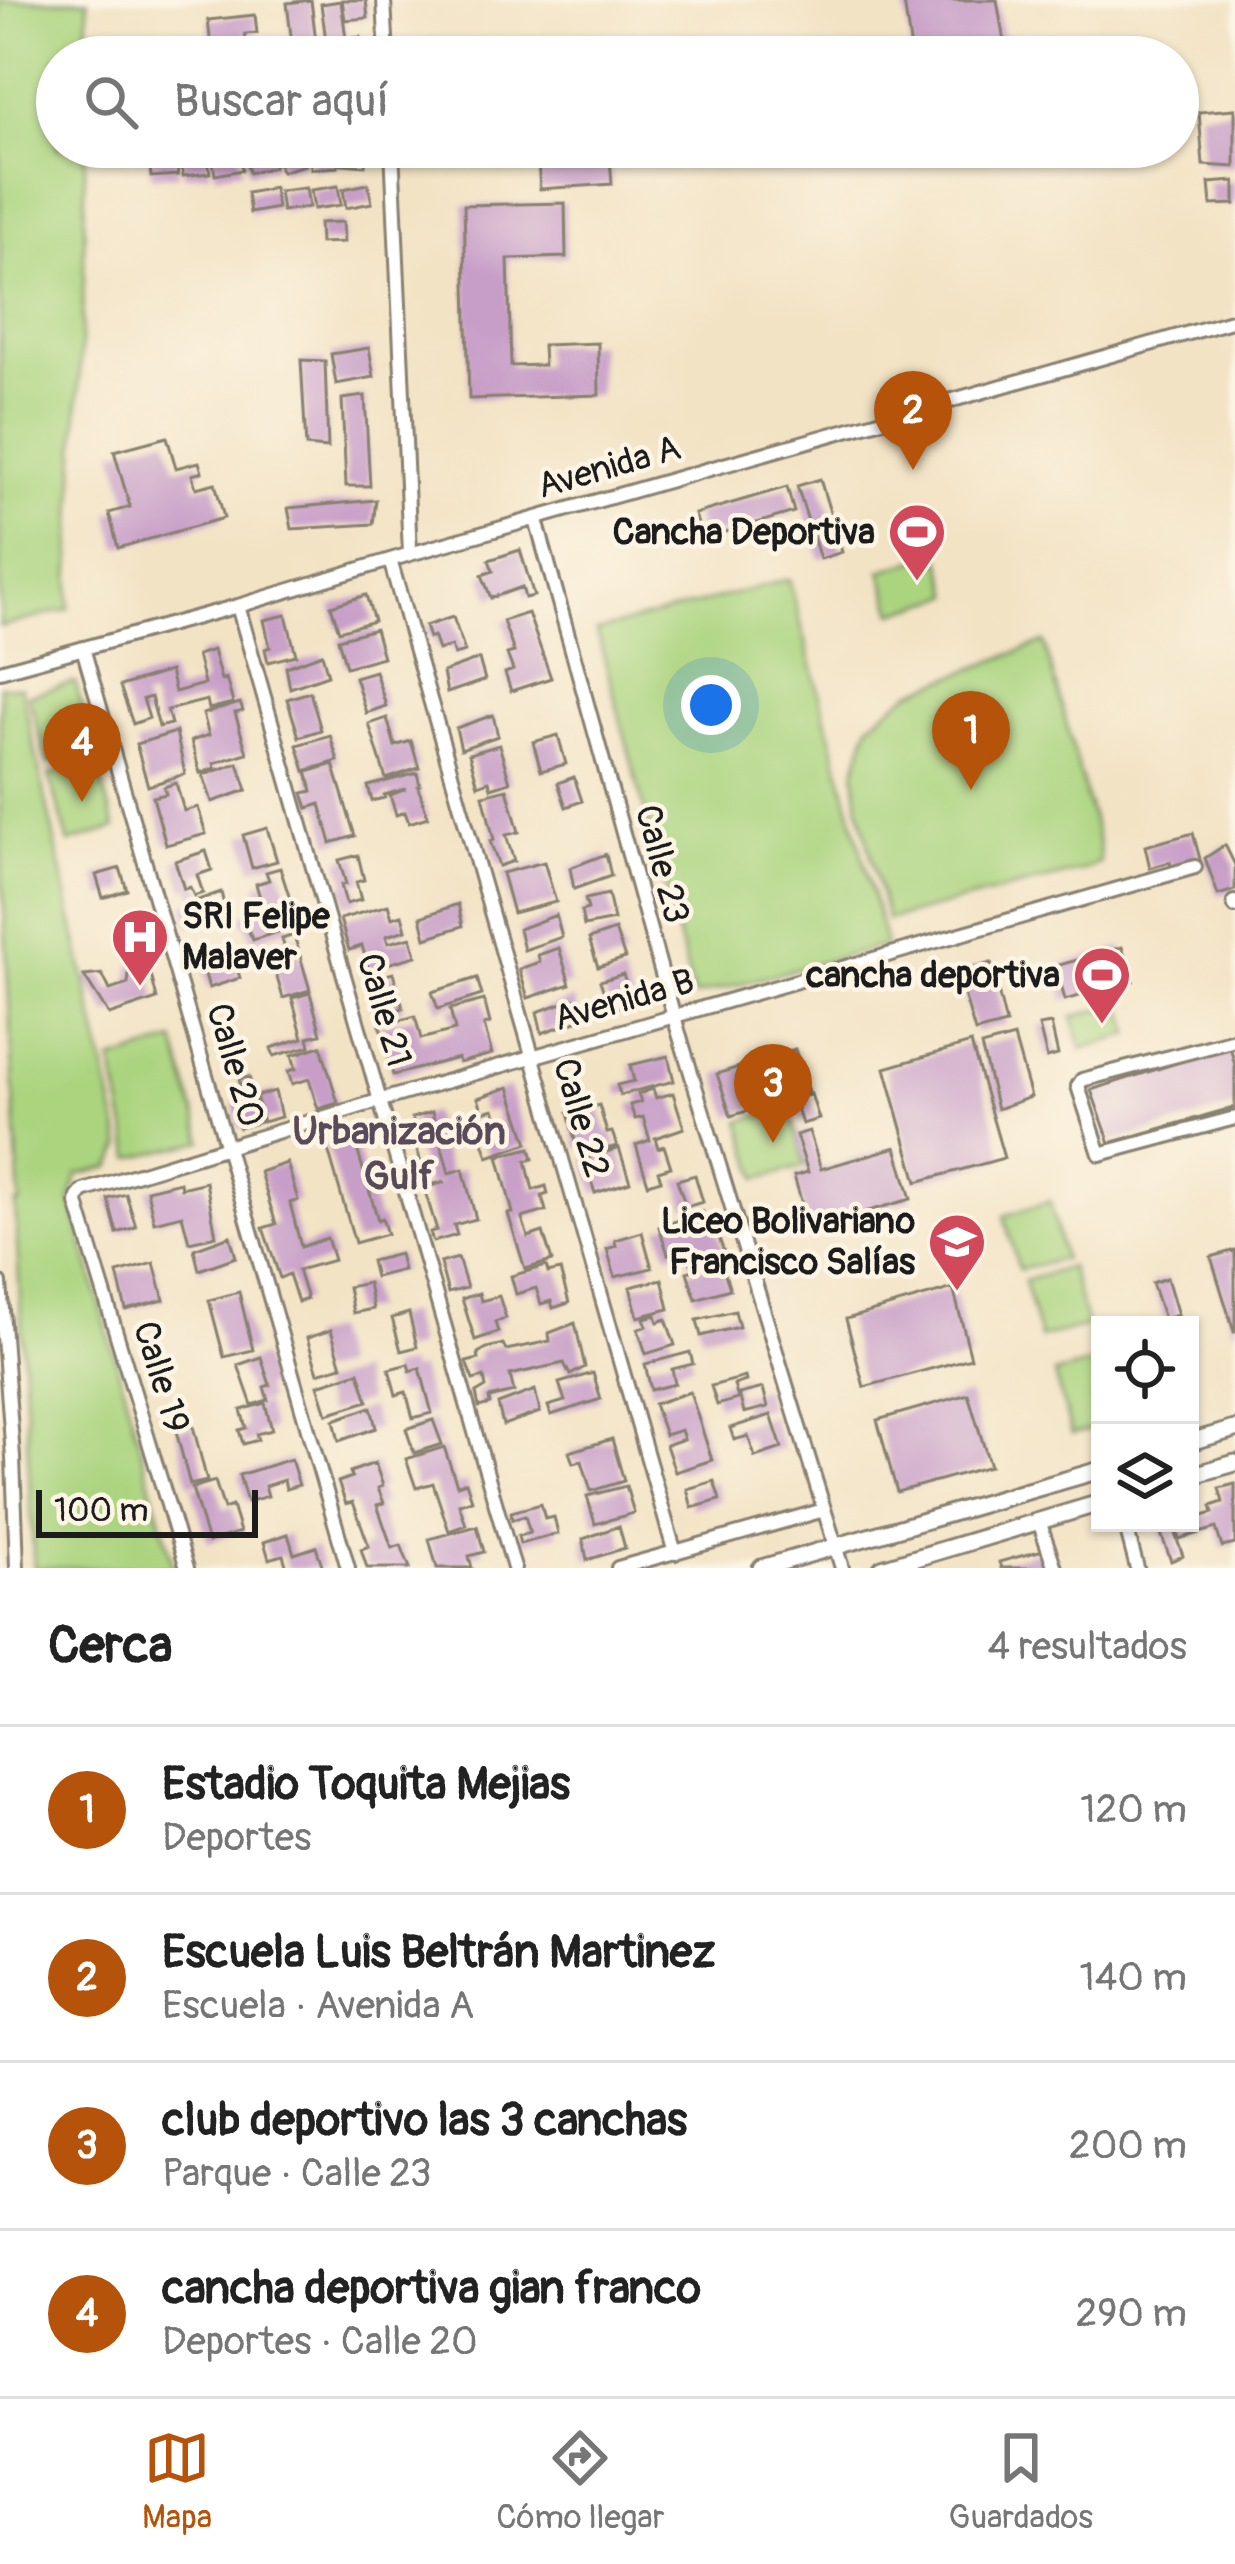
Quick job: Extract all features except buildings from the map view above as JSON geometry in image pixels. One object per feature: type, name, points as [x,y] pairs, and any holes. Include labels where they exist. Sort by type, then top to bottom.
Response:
[{"type":"street","points":[[384,0],[386,36]]},
{"type":"street","points":[[393,168],[410,554]]},
{"type":"street","name":"Avenida A","points":[[0,671],[1235,320]]},
{"type":"street","name":"Calle 23","points":[[536,520],[674,1017],[842,1568]]},
{"type":"street","name":"Calle 22","points":[[390,560],[675,1553]]},
{"type":"street","name":"Calle 21","points":[[238,606],[514,1568]]},
{"type":"street","name":"Calle 20","points":[[83,648],[348,1568]]},
{"type":"street","name":"Avenida B","points":[[77,1203],[82,1191],[379,1101],[1195,867]]},
{"type":"street","points":[[1235,1040],[1082,1080],[1078,1086],[1100,1154],[1235,1118]]},
{"type":"street","name":"Calle 19","points":[[77,1203],[187,1568]]},
{"type":"street","points":[[0,1283],[17,1568]]},
{"type":"street","points":[[1199,1439],[1235,1429]]},
{"type":"street","points":[[1199,1473],[1235,1462]]},
{"type":"street","points":[[761,1568],[1091,1473]]},
{"type":"street","points":[[882,1568],[1091,1505]]},
{"type":"street","points":[[618,1568],[824,1510]]},
{"type":"street","points":[[1039,1521],[1055,1568]]},
{"type":"street","points":[[1127,1532],[1137,1568]]},
{"type":"green space","points":[[0,0],[88,0],[87,36],[36,36],[36,168],[85,168],[69,609],[0,627]]},
{"type":"green space","name":"Cancha Deportiva","points":[[939,553],[952,595],[894,613],[881,571]]},
{"type":"green space","points":[[789,579],[886,945],[694,996],[597,631]]},
{"type":"green space","points":[[1044,642],[1100,862],[887,920],[855,773],[869,724],[911,692]]},
{"type":"green space","points":[[75,682],[94,748],[48,763],[28,695]]},
{"type":"green space","points":[[0,686],[21,687],[122,1147],[111,1167],[77,1175],[71,1200],[174,1568],[34,1568],[0,830]]},
{"type":"green space","points":[[96,762],[115,828],[69,843],[49,775]]},
{"type":"green space","name":"cancha deportiva","points":[[1122,1003],[1131,1034],[1082,1049],[1073,1017]]},
{"type":"green space","points":[[175,1041],[203,1141],[132,1158],[112,1061]]},
{"type":"green space","points":[[789,1107],[805,1166],[758,1179],[741,1121]]},
{"type":"green space","points":[[1050,1201],[1063,1259],[1019,1270],[1004,1216]]},
{"type":"green space","points":[[1070,1267],[1087,1326],[1040,1338],[1024,1281]]},
{"type":"green space","points":[[1091,1364],[1091,1430],[1072,1434],[1054,1374]]},
{"type":"place","name":"Escuela Luis Beltrán Martinez","points":[[913,470]]},
{"type":"place","name":"Cancha Deportiva","points":[[917,583]]},
{"type":"place","name":"Estadio Toquita Mejias","points":[[971,790]]},
{"type":"place","name":"cancha deportiva gian franco","points":[[82,802]]},
{"type":"place","name":"SRI Felipe Malaver","points":[[140,988]]},
{"type":"place","name":"cancha deportiva","points":[[1102,1026]]},
{"type":"place","name":"club deportivo las 3 canchas","points":[[773,1143]]},
{"type":"place","name":"Liceo Bolivariano Francisco Salías","points":[[957,1293]]},
{"type":"district","name":"Urbanización Gulf","points":[[399,1154]]}]
